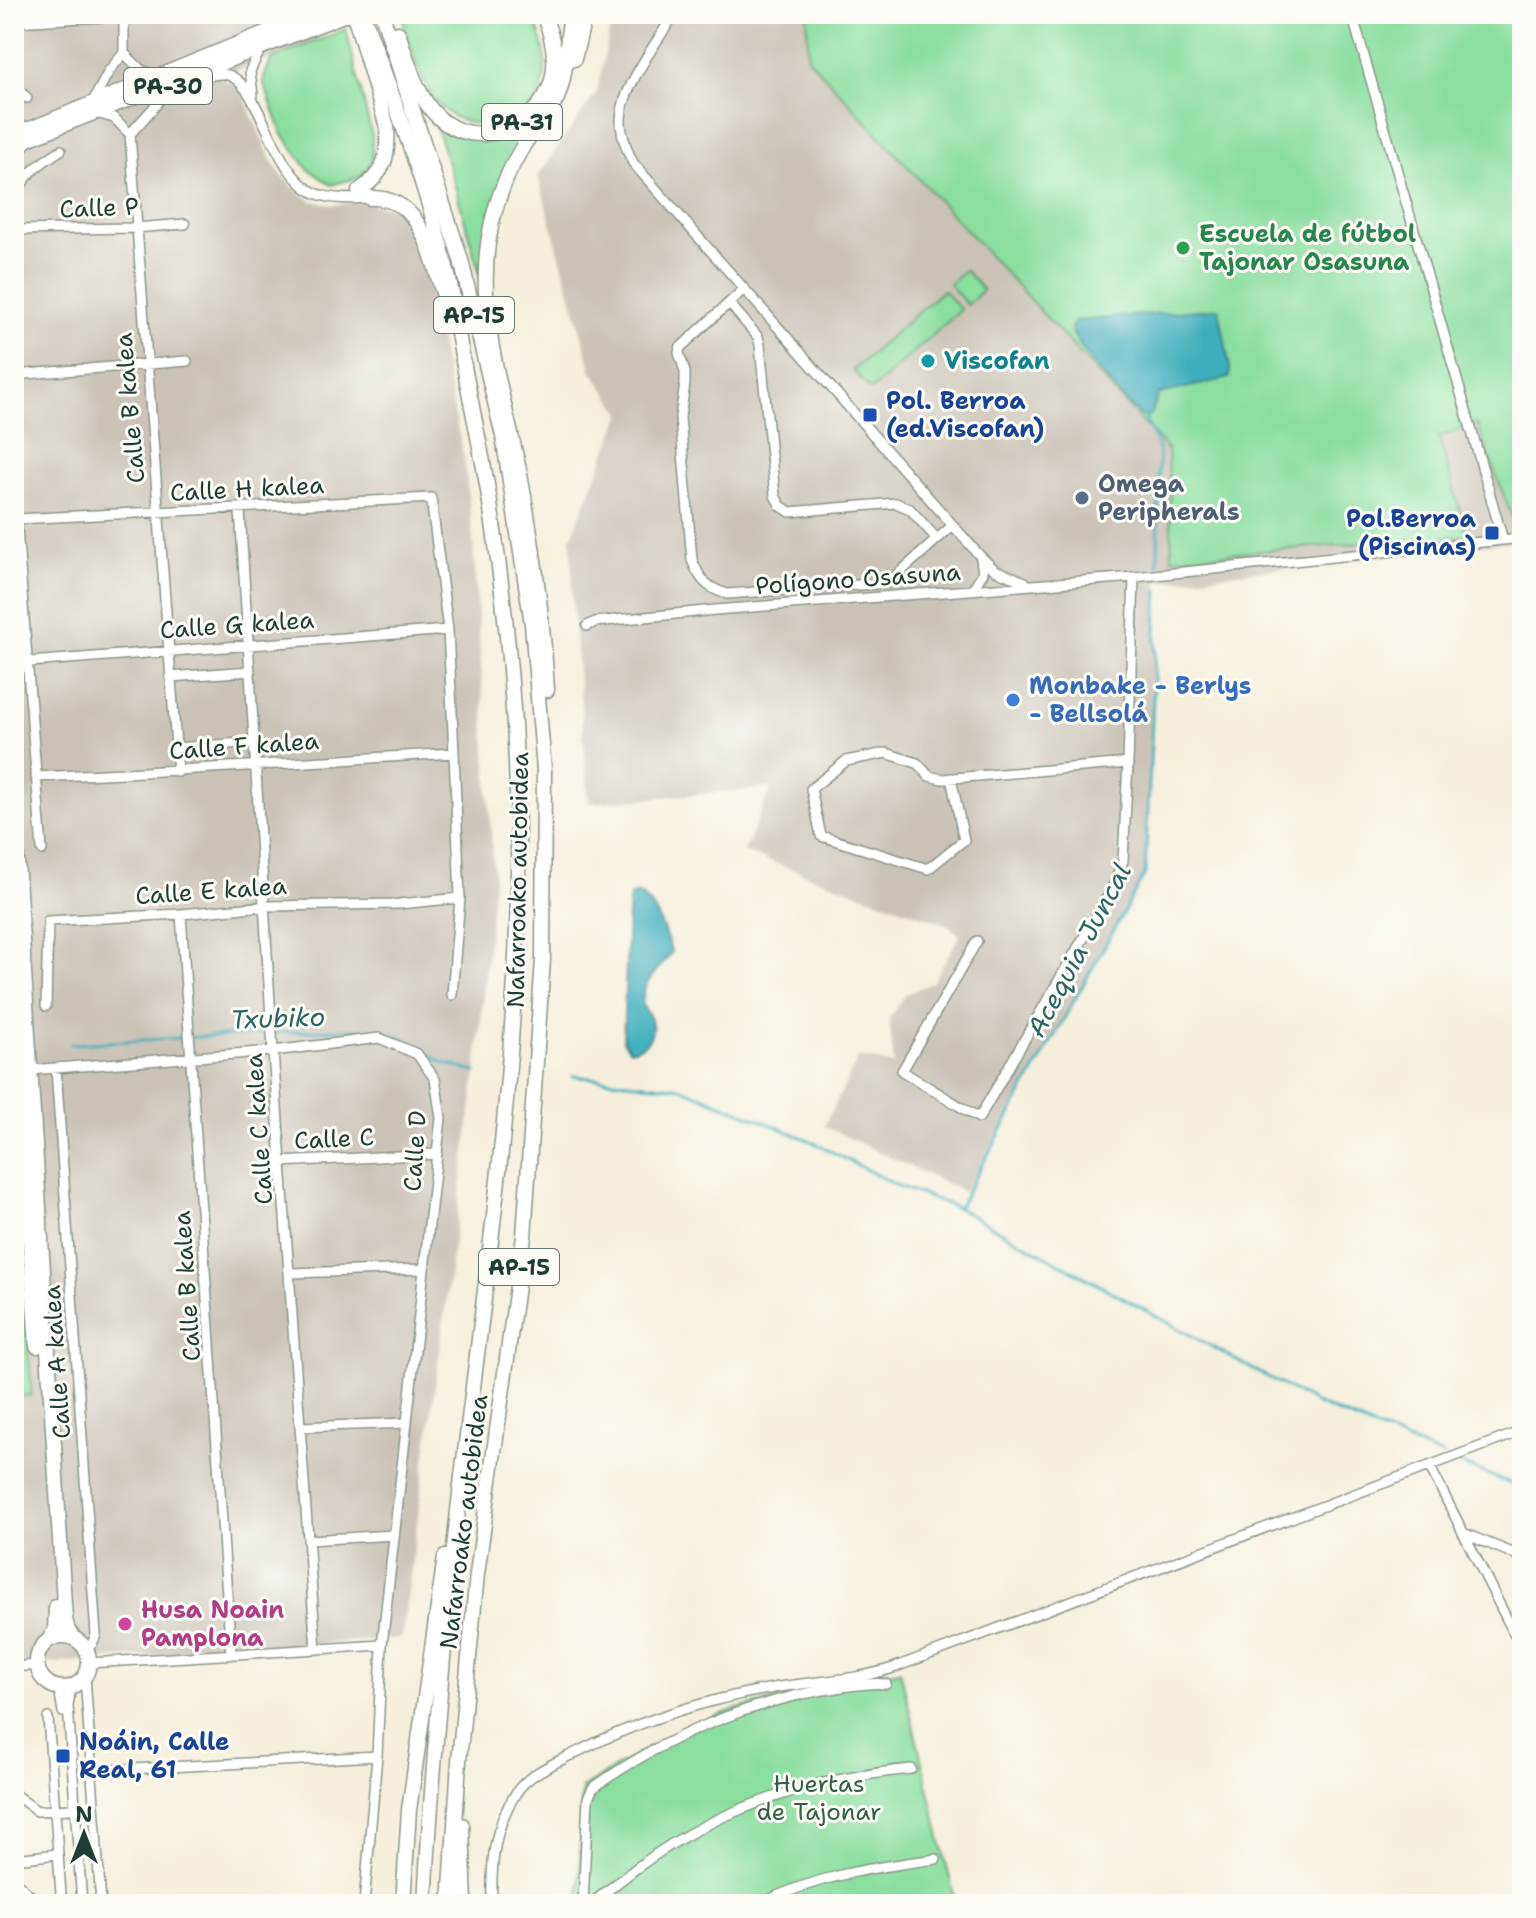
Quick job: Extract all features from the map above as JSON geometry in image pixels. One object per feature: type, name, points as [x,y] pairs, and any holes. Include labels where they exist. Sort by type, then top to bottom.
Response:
[{"type":"highway","name":"PA-30","points":[[165,80],[311,14]]},
{"type":"highway","name":"PA-30","points":[[14,152],[27,139],[94,108],[346,14]]},
{"type":"highway","points":[[354,14],[387,127],[388,142],[383,167],[369,196]]},
{"type":"highway","name":"Nafarroako autobidea","points":[[363,14],[404,129],[454,300],[500,570],[512,683],[518,822],[511,1041],[494,1221],[459,1503]]},
{"type":"highway","name":"Nafarroako autobidea","points":[[382,14],[461,260],[503,436],[532,624],[544,770],[543,959],[524,1236],[477,1574],[459,1761]]},
{"type":"highway","name":"PA-31","points":[[391,14],[420,91],[432,109],[453,126],[481,133],[502,130],[521,122],[536,109],[548,90],[554,72],[554,50],[543,14]]},
{"type":"highway","points":[[544,770],[549,720],[543,631],[522,487],[489,331],[486,287],[488,247],[499,193],[526,142],[550,110],[560,89],[571,14]]},
{"type":"highway","points":[[514,165],[557,112],[568,88],[585,14]]},
{"type":"highway","name":"PA-30","points":[[14,129],[30,129],[94,108]]},
{"type":"highway","points":[[369,196],[368,185],[383,167]]},
{"type":"highway","points":[[369,196],[398,203],[423,231],[443,301],[457,326]]},
{"type":"highway","points":[[14,813],[65,1619],[68,1631],[84,1657]]},
{"type":"highway","points":[[14,911],[16,934],[24,946]]},
{"type":"highway","points":[[14,1017],[57,1619],[55,1630],[39,1650],[37,1665],[44,1681],[65,1688],[84,1657]]},
{"type":"highway","points":[[406,1904],[409,1810],[416,1757],[446,1549],[459,1503]]},
{"type":"highway","name":"AP-15","points":[[425,1904],[431,1790],[459,1503]]},
{"type":"highway","points":[[49,1640],[58,1637],[84,1657]]},
{"type":"highway","points":[[459,1761],[465,1904]]},
{"type":"highway","name":"AP-15","points":[[450,1904],[459,1761]]},
{"type":"street","points":[[14,22],[155,14]]},
{"type":"street","points":[[674,14],[625,99],[621,121],[624,143],[633,163],[980,556],[995,570],[1032,584]]},
{"type":"street","points":[[1352,14],[1503,540]]},
{"type":"street","points":[[124,15],[124,53],[109,71],[94,108],[114,118],[130,134],[156,105],[165,80]]},
{"type":"street","points":[[254,102],[250,71],[263,45]]},
{"type":"street","points":[[124,53],[141,70],[165,80],[222,74],[234,77],[254,102],[287,169],[312,192],[337,198],[369,196]]},
{"type":"street","points":[[14,85],[27,98]]},
{"type":"street","name":"Calle B kalea","points":[[130,134],[178,772]]},
{"type":"street","points":[[14,200],[17,190],[36,165],[61,150]]},
{"type":"street","name":"Calle P","points":[[14,230],[185,224]]},
{"type":"street","points":[[743,290],[680,348],[679,353],[685,372],[680,417],[692,560],[699,578],[710,589],[727,594],[888,583],[953,525]]},
{"type":"street","points":[[729,303],[758,337],[775,496],[781,506],[790,512],[896,503],[910,509],[937,539]]},
{"type":"street","points":[[14,375],[187,361]]},
{"type":"street","points":[[14,490],[42,850]]},
{"type":"street","name":"Calle H kalea","points":[[17,519],[431,498],[448,630]]},
{"type":"street","name":"Calle C kalea","points":[[240,510],[273,1051],[316,1649]]},
{"type":"street","name":"Polígono Osasuna","points":[[587,626],[595,622],[715,610],[1134,577],[1522,538]]},
{"type":"street","points":[[972,590],[983,573],[980,556]]},
{"type":"street","points":[[977,941],[902,1071],[979,1118],[1112,889],[1123,861],[1134,577]]},
{"type":"street","points":[[448,630],[460,898],[452,995]]},
{"type":"street","name":"Calle G kalea","points":[[29,662],[448,630]]},
{"type":"street","points":[[170,677],[250,671]]},
{"type":"street","points":[[176,748],[255,742]]},
{"type":"street","name":"Calle F kalea","points":[[36,777],[178,772],[454,753]]},
{"type":"street","points":[[951,778],[964,840],[928,869],[821,836],[811,789],[846,761],[886,753],[917,763],[929,776],[951,778],[1128,763]]},
{"type":"street","name":"Calle E kalea","points":[[46,1006],[48,921],[266,906],[399,904],[460,898]]},
{"type":"street","name":"Calle B kalea","points":[[181,914],[231,1655]]},
{"type":"street","name":"Calle D","points":[[30,1070],[273,1051],[379,1038],[417,1054],[435,1079],[441,1118],[382,1645],[377,1756],[364,1904]]},
{"type":"street","name":"Calle A kalea","points":[[56,1069],[96,1635],[84,1657],[101,1904]]},
{"type":"street","name":"Calle C","points":[[281,1162],[437,1154]]},
{"type":"street","points":[[289,1273],[424,1269]]},
{"type":"street","points":[[300,1427],[407,1423]]},
{"type":"street","points":[[492,1904],[491,1861],[501,1820],[518,1789],[545,1768],[610,1734],[733,1697],[775,1688],[861,1678],[893,1668],[1522,1431]]},
{"type":"street","points":[[1430,1467],[1522,1649]]},
{"type":"street","points":[[1463,1533],[1522,1557]]},
{"type":"street","points":[[308,1540],[394,1535]]},
{"type":"street","points":[[84,1657],[231,1655],[382,1645]]},
{"type":"street","points":[[14,1667],[37,1665]]},
{"type":"street","points":[[583,1904],[588,1798],[593,1788],[612,1774],[705,1725],[749,1709],[806,1693],[886,1684]]},
{"type":"street","points":[[65,1688],[70,1809],[80,1904]]},
{"type":"street","points":[[65,1688],[80,1904]]},
{"type":"street","points":[[48,1718],[61,1894],[56,1904]]},
{"type":"street","points":[[92,1771],[377,1756]]},
{"type":"street","points":[[591,1904],[646,1860],[741,1809],[822,1782],[860,1774],[911,1769]]},
{"type":"street","points":[[14,1794],[37,1811],[70,1809]]},
{"type":"street","points":[[14,1854],[24,1858],[57,1854]]},
{"type":"street","points":[[760,1904],[829,1877],[936,1859]]},
{"type":"street","points":[[14,1880],[39,1904]]},
{"type":"shaded area","points":[[14,14],[310,14],[319,40],[219,77],[242,93],[271,160],[298,192],[312,201],[332,205],[360,202],[397,208],[418,234],[465,464],[473,540],[494,879],[476,1072],[402,1638],[14,1666],[14,1396],[31,1394],[14,1172]]},
{"type":"shaded area","points":[[613,14],[1522,14],[1522,541],[1158,582],[1145,874],[964,1192],[824,1126],[859,1057],[894,1065],[889,1018],[906,994],[932,983],[960,935],[948,925],[744,852],[771,788],[589,803],[573,608],[571,538],[622,413],[592,372],[538,176],[597,92]]},
{"type":"green space","points":[[401,14],[532,14],[545,57],[545,75],[537,98],[528,109],[502,122],[473,123],[447,112],[437,103],[423,80]]},
{"type":"green space","name":"Escuela de fútbol Tajonar Osasuna","points":[[807,14],[1522,14],[1522,527],[1516,528],[1477,424],[1439,437],[1467,535],[1172,558],[1168,450],[808,58]]},
{"type":"green space","points":[[346,29],[372,136],[372,161],[361,177],[331,185],[307,168],[282,133],[263,81],[271,59]]},
{"type":"green space","points":[[435,123],[500,138],[523,131],[480,276],[455,186]]},
{"type":"green space","points":[[965,270],[983,290],[967,305],[949,284]]},
{"type":"green space","points":[[943,290],[961,310],[871,390],[853,370]]},
{"type":"green space","points":[[14,1172],[32,1395],[14,1396]]},
{"type":"green space","name":"Huertas de Tajonar","points":[[900,1670],[956,1904],[579,1904],[582,1788],[656,1744],[715,1717],[755,1704]]},
{"type":"water","points":[[1219,308],[1230,368],[1229,378],[1159,394],[1151,414],[1145,418],[1104,376],[1071,329],[1075,321]]},
{"type":"water","points":[[636,893],[655,910],[672,952],[644,990],[643,1007],[651,1021],[652,1034],[644,1044],[630,1050],[623,1041],[628,913],[630,896]]},
{"type":"waterway","name":"Acequia Juncal","points":[[1145,418],[1159,449],[1158,565]]},
{"type":"waterway","name":"Acequia Juncal","points":[[958,1208],[1145,874],[1158,590]]},
{"type":"waterway","name":"Txubiko","points":[[71,1044],[350,1029],[383,1031],[408,1041],[444,1063],[476,1072]]},
{"type":"waterway","name":"Acequia Juncal","points":[[573,1076],[682,1088],[811,1141],[898,1186],[958,1208],[1317,1404],[1443,1456]]},
{"type":"waterway","name":"Acequia Juncal","points":[[1454,1461],[1522,1488]]},
{"type":"place","name":"Escuela de fútbol Tajonar Osasuna","points":[[1183,248]]},
{"type":"place","name":"Viscofan","points":[[928,361]]},
{"type":"place","name":"Pol. Berroa (ed.Viscofan)","points":[[870,415]]},
{"type":"place","name":"Omega Peripherals","points":[[1082,498]]},
{"type":"place","name":"Pol.Berroa (Piscinas)","points":[[1492,533]]},
{"type":"place","name":"Monbake - Berlys - Bellsolá","points":[[1013,700]]},
{"type":"place","name":"Husa Noain Pamplona","points":[[125,1624]]},
{"type":"place","name":"Noáin, Calle Real, 61","points":[[63,1756]]}]
